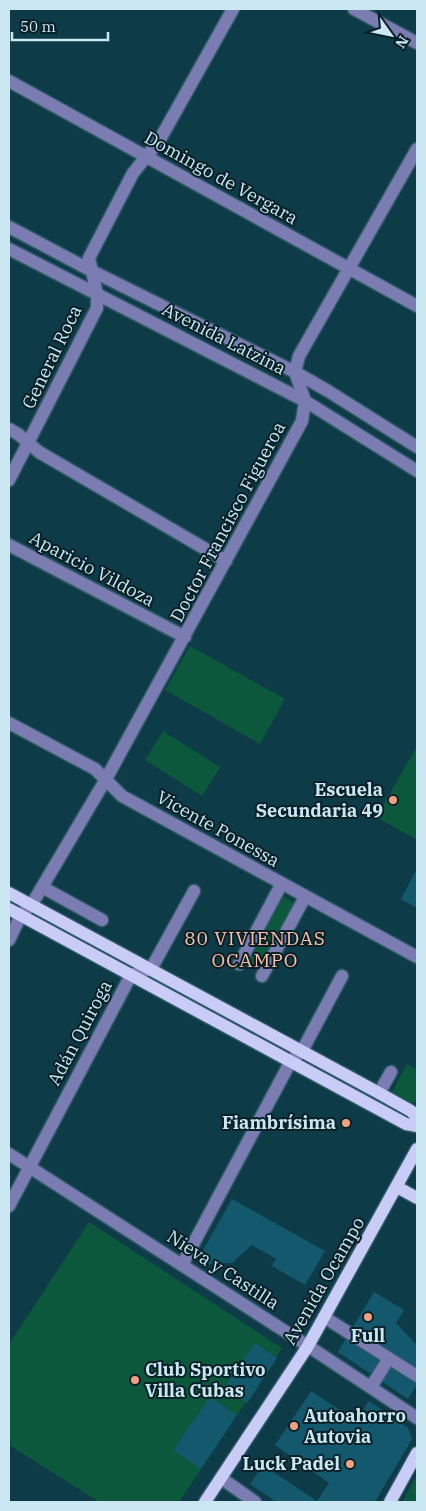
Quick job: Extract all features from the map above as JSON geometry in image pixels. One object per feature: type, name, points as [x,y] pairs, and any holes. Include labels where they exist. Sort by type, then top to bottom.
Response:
[{"type":"main road","points":[[9,893],[379,1093],[411,1111],[417,1117]]},
{"type":"main road","points":[[9,909],[406,1124],[417,1126]]},
{"type":"main road","name":"Avenida Ocampo","points":[[205,1502],[308,1346],[417,1149]]},
{"type":"main road","points":[[397,1187],[417,1198]]},
{"type":"main road","points":[[390,1502],[417,1453]]},
{"type":"street","name":"General Roca","points":[[9,480],[96,308],[97,294],[89,258],[133,173],[159,141],[233,9]]},
{"type":"street","points":[[354,9],[417,43]]},
{"type":"street","name":"Domingo de Vergara","points":[[9,82],[417,306]]},
{"type":"street","points":[[305,401],[295,372],[299,356],[417,149]]},
{"type":"street","name":"Avenida Latzina","points":[[9,227],[92,271],[295,372],[417,447]]},
{"type":"street","name":"Avenida Latzina","points":[[9,249],[305,401],[417,471]]},
{"type":"street","name":"Doctor Francisco Figueroa","points":[[9,940],[21,915],[32,904],[106,779],[185,637],[302,421],[305,401]]},
{"type":"street","points":[[9,429],[39,452],[226,561]]},
{"type":"street","name":"Aparicio Vildoza","points":[[9,545],[185,637]]},
{"type":"street","name":"Vicente Ponessa","points":[[9,723],[95,769],[122,796],[417,957]]},
{"type":"street","points":[[239,964],[282,884]]},
{"type":"street","points":[[42,887],[102,920]]},
{"type":"street","points":[[152,969],[194,891]]},
{"type":"street","points":[[262,976],[305,897]]},
{"type":"street","name":"Adán Quiroga","points":[[9,1206],[130,974],[152,969]]},
{"type":"street","points":[[182,1265],[290,1061],[302,1051],[342,976]]},
{"type":"street","points":[[379,1093],[391,1072]]},
{"type":"street","name":"Nieva y Castilla","points":[[9,1154],[417,1418]]},
{"type":"street","points":[[324,1317],[417,1376]]},
{"type":"street","points":[[371,1387],[389,1358]]},
{"type":"street","points":[[221,1478],[255,1502]]},
{"type":"green space","points":[[190,646],[285,699],[260,744],[165,690]]},
{"type":"green space","points":[[163,731],[220,767],[202,796],[145,760]]},
{"type":"green space","points":[[417,746],[417,840],[376,817]]},
{"type":"green space","points":[[282,896],[295,903],[260,969],[246,962]]},
{"type":"green space","points":[[407,1064],[417,1070],[417,1102],[411,1103],[392,1092]]},
{"type":"green space","name":"Club Sportivo Villa Cubas","points":[[89,1222],[282,1348],[179,1502],[99,1502],[9,1445],[9,1344]]},
{"type":"green space","points":[[417,1475],[417,1502],[402,1502]]},
{"type":"building","points":[[415,872],[417,873],[417,908],[401,899]]},
{"type":"building","points":[[232,1199],[325,1251],[305,1285],[272,1266],[276,1259],[252,1245],[232,1263],[205,1264],[202,1252]]},
{"type":"building","points":[[374,1292],[404,1310],[396,1323],[417,1345],[417,1385],[408,1399],[338,1352]]},
{"type":"building","points":[[255,1343],[277,1358],[247,1403],[225,1387]]},
{"type":"building","name":"Luck Padel","points":[[311,1391],[356,1421],[369,1401],[408,1428],[412,1439],[375,1502],[276,1502],[250,1484],[263,1465],[317,1501],[329,1483],[275,1445]]},
{"type":"building","points":[[210,1397],[237,1415],[201,1469],[173,1450]]},
{"type":"place","name":"Escuela Secundaria 49","points":[[393,800]]},
{"type":"place","name":"Fiambrísima","points":[[346,1123]]},
{"type":"place","name":"Full","points":[[368,1317]]},
{"type":"place","name":"Club Sportivo Villa Cubas","points":[[135,1380]]},
{"type":"place","name":"Autoahorro Autovia","points":[[294,1426]]},
{"type":"place","name":"Luck Padel","points":[[350,1464]]},
{"type":"district","name":"80 VIVIENDAS OCAMPO","points":[[255,949]]}]
